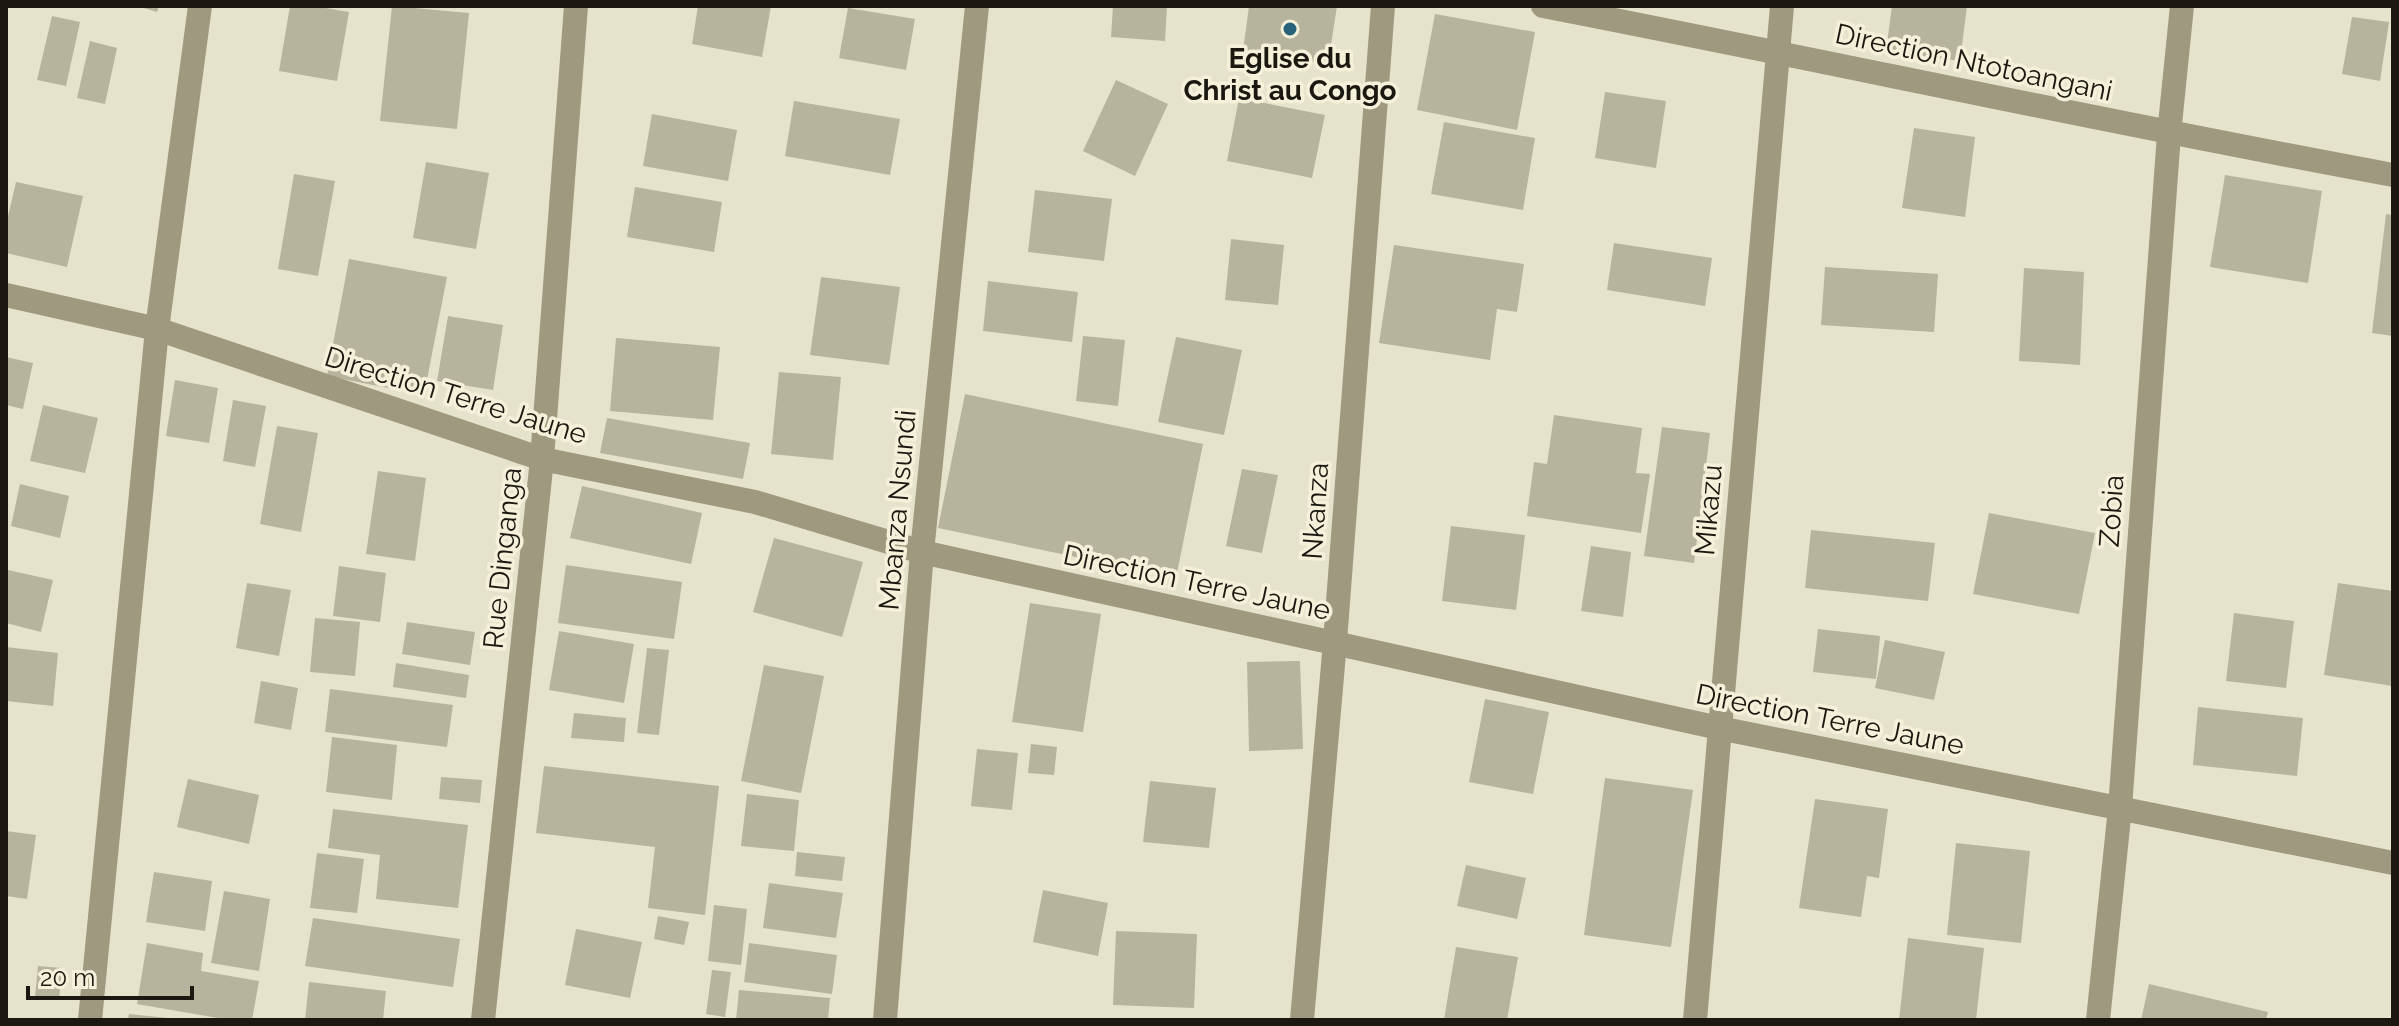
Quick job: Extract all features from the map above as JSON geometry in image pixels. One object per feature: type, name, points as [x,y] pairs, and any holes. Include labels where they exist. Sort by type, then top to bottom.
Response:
[{"type":"street","points":[[90,1020],[157,329],[200,6]]},
{"type":"street","name":"Rue Dinganga","points":[[483,1020],[542,459],[576,6]]},
{"type":"street","name":"Mbanza Nsundi","points":[[885,1020],[922,552],[977,6]]},
{"type":"street","name":"Nkanza","points":[[1302,1020],[1335,642],[1383,6]]},
{"type":"street","name":"Direction Ntotoangani","points":[[1543,6],[1777,51],[2169,134],[2393,175]]},
{"type":"street","name":"Mikazu","points":[[1695,1020],[1782,6]]},
{"type":"street","name":"Zobia","points":[[2098,1020],[2120,808],[2169,134],[2182,6]]},
{"type":"street","name":"Direction Terre Jaune","points":[[6,295],[157,329],[542,459],[755,502],[922,552],[1719,728],[2393,863]]},
{"type":"building","points":[[137,6],[159,6],[157,12]]},
{"type":"building","points":[[290,6],[314,6],[349,12],[337,81],[279,71]]},
{"type":"building","points":[[392,6],[469,13],[457,129],[380,121]]},
{"type":"building","points":[[698,6],[771,6],[762,57],[692,44]]},
{"type":"building","points":[[1113,6],[1167,6],[1165,41],[1111,37]]},
{"type":"building","name":"Eglise du Christ au Congo","points":[[1249,6],[1337,6],[1328,64],[1243,51]]},
{"type":"building","points":[[1892,6],[1967,6],[1960,61],[1886,51]]},
{"type":"building","points":[[848,8],[915,19],[906,70],[839,58]]},
{"type":"building","points":[[1435,14],[1535,32],[1517,130],[1417,110]]},
{"type":"building","points":[[52,16],[80,22],[66,86],[37,80]]},
{"type":"building","points":[[2352,17],[2389,22],[2380,81],[2342,74]]},
{"type":"building","points":[[90,41],[117,48],[105,104],[77,98]]},
{"type":"building","points":[[1116,80],[1168,104],[1135,176],[1083,151]]},
{"type":"building","points":[[1605,92],[1666,101],[1656,168],[1595,158]]},
{"type":"building","points":[[1239,98],[1325,115],[1312,178],[1227,161]]},
{"type":"building","points":[[794,101],[900,119],[890,175],[785,156]]},
{"type":"building","points":[[652,114],[737,130],[728,181],[643,166]]},
{"type":"building","points":[[1444,122],[1535,138],[1523,210],[1431,194]]},
{"type":"building","points":[[1914,128],[1975,137],[1965,217],[1902,208]]},
{"type":"building","points":[[426,162],[489,173],[476,249],[413,238]]},
{"type":"building","points":[[294,174],[335,181],[318,276],[278,269]]},
{"type":"building","points":[[2225,175],[2322,191],[2308,283],[2210,267]]},
{"type":"building","points":[[16,182],[83,196],[67,267],[6,253],[6,225]]},
{"type":"building","points":[[635,187],[722,202],[714,252],[627,237]]},
{"type":"building","points":[[1035,190],[1112,199],[1104,261],[1028,252]]},
{"type":"building","points":[[2386,214],[2393,215],[2393,336],[2372,333]]},
{"type":"building","points":[[1231,239],[1284,245],[1278,305],[1225,300]]},
{"type":"building","points":[[1614,243],[1712,258],[1705,306],[1607,290]]},
{"type":"building","points":[[1394,245],[1524,264],[1517,312],[1497,309],[1490,360],[1379,343]]},
{"type":"building","points":[[349,259],[447,277],[424,395],[327,376]]},
{"type":"building","points":[[1825,267],[1938,274],[1934,332],[1821,325]]},
{"type":"building","points":[[2024,268],[2084,272],[2080,365],[2019,361]]},
{"type":"building","points":[[821,277],[900,287],[889,365],[810,355]]},
{"type":"building","points":[[988,281],[1078,292],[1072,342],[983,331]]},
{"type":"building","points":[[448,316],[503,325],[493,390],[437,381]]},
{"type":"building","points":[[1083,336],[1125,340],[1118,406],[1076,401]]},
{"type":"building","points":[[1176,337],[1242,350],[1224,435],[1158,422]]},
{"type":"building","points":[[616,338],[720,347],[713,420],[610,411]]},
{"type":"building","points":[[6,357],[33,363],[23,409],[6,405]]},
{"type":"building","points":[[779,372],[841,377],[833,460],[771,454]]},
{"type":"building","points":[[175,380],[218,388],[209,443],[166,436]]},
{"type":"building","points":[[965,394],[1203,444],[1176,578],[938,528]]},
{"type":"building","points":[[233,400],[266,406],[255,467],[223,461]]},
{"type":"building","points":[[43,405],[98,418],[85,473],[30,461]]},
{"type":"building","points":[[1554,415],[1642,428],[1636,473],[1650,474],[1641,533],[1527,516],[1534,462],[1547,464]]},
{"type":"building","points":[[607,418],[750,443],[743,479],[600,453]]},
{"type":"building","points":[[277,426],[318,433],[301,532],[260,524]]},
{"type":"building","points":[[1662,427],[1710,433],[1694,563],[1644,556]]},
{"type":"building","points":[[1242,469],[1278,475],[1262,553],[1226,546]]},
{"type":"building","points":[[378,471],[426,478],[415,561],[366,554]]},
{"type":"building","points":[[20,484],[69,496],[60,538],[11,526]]},
{"type":"building","points":[[582,486],[702,513],[691,564],[570,538]]},
{"type":"building","points":[[1989,513],[2095,533],[2079,614],[1973,594]]},
{"type":"building","points":[[1451,526],[1525,535],[1516,610],[1442,601]]},
{"type":"building","points":[[1811,530],[1935,543],[1928,601],[1805,588]]},
{"type":"building","points":[[774,538],[863,562],[842,637],[753,612]]},
{"type":"building","points":[[1591,546],[1631,552],[1623,617],[1581,611]]},
{"type":"building","points":[[566,565],[682,582],[674,639],[558,623]]},
{"type":"building","points":[[339,566],[386,573],[380,622],[333,616]]},
{"type":"building","points":[[8,570],[53,580],[41,632],[6,623]]},
{"type":"building","points":[[247,583],[291,590],[279,656],[236,648]]},
{"type":"building","points":[[2338,583],[2393,591],[2392,686],[2324,675]]},
{"type":"building","points":[[1030,603],[1101,614],[1083,732],[1012,722]]},
{"type":"building","points":[[2234,613],[2294,621],[2286,688],[2226,681]]},
{"type":"building","points":[[315,618],[360,622],[355,676],[310,672]]},
{"type":"building","points":[[407,622],[475,632],[470,665],[402,654]]},
{"type":"building","points":[[1818,629],[1880,636],[1876,679],[1813,672]]},
{"type":"building","points":[[559,631],[634,644],[624,703],[549,690]]},
{"type":"building","points":[[1885,640],[1945,652],[1934,700],[1875,688]]},
{"type":"building","points":[[6,647],[58,653],[53,706],[6,701]]},
{"type":"building","points":[[647,648],[669,650],[659,735],[637,733]]},
{"type":"building","points":[[1300,661],[1303,749],[1249,751],[1247,662]]},
{"type":"building","points":[[396,663],[469,675],[466,698],[393,687]]},
{"type":"building","points":[[764,665],[824,676],[801,793],[741,781]]},
{"type":"building","points":[[261,681],[298,688],[291,730],[254,723]]},
{"type":"building","points":[[330,689],[453,705],[447,747],[325,732]]},
{"type":"building","points":[[1485,699],[1549,712],[1533,794],[1469,782]]},
{"type":"building","points":[[2198,707],[2303,718],[2297,776],[2193,765]]},
{"type":"building","points":[[574,713],[626,718],[624,742],[571,738]]},
{"type":"building","points":[[332,737],[397,745],[392,800],[326,792]]},
{"type":"building","points":[[1031,744],[1057,747],[1054,775],[1028,773]]},
{"type":"building","points":[[977,749],[1018,753],[1012,810],[971,806]]},
{"type":"building","points":[[544,766],[719,786],[705,915],[648,908],[655,847],[536,833]]},
{"type":"building","points":[[441,777],[482,780],[480,803],[439,799]]},
{"type":"building","points":[[1605,778],[1693,790],[1671,947],[1584,935]]},
{"type":"building","points":[[188,779],[259,795],[249,844],[177,827]]},
{"type":"building","points":[[1150,781],[1216,788],[1209,848],[1143,842]]},
{"type":"building","points":[[747,794],[799,800],[794,851],[741,846]]},
{"type":"building","points":[[1815,799],[1888,809],[1879,878],[1867,876],[1861,917],[1799,908]]},
{"type":"building","points":[[333,809],[468,825],[458,908],[376,899],[380,855],[328,848]]},
{"type":"building","points":[[6,831],[36,835],[27,899],[6,896]]},
{"type":"building","points":[[1956,843],[2030,851],[2021,943],[1947,935]]},
{"type":"building","points":[[797,852],[845,857],[842,881],[795,876]]},
{"type":"building","points":[[317,853],[364,859],[357,913],[310,908]]},
{"type":"building","points":[[1466,865],[1526,878],[1517,919],[1457,906]]},
{"type":"building","points":[[154,872],[212,881],[205,931],[146,922]]},
{"type":"building","points":[[769,883],[843,893],[836,938],[763,928]]},
{"type":"building","points":[[1043,890],[1108,903],[1098,956],[1033,942]]},
{"type":"building","points":[[224,891],[270,899],[259,971],[211,963]]},
{"type":"building","points":[[714,905],[747,909],[741,965],[708,961]]},
{"type":"building","points":[[658,916],[689,922],[684,945],[654,939]]},
{"type":"building","points":[[313,918],[460,939],[453,987],[305,966]]},
{"type":"building","points":[[576,929],[642,942],[630,998],[565,985]]},
{"type":"building","points":[[1116,931],[1197,934],[1194,1008],[1113,1005]]},
{"type":"building","points":[[1908,938],[1984,948],[1976,1020],[1899,1020]]},
{"type":"building","points":[[147,943],[203,953],[201,971],[259,981],[252,1020],[229,1020],[137,1004]]},
{"type":"building","points":[[749,943],[837,955],[832,994],[744,982]]},
{"type":"building","points":[[1456,947],[1518,957],[1507,1020],[1444,1020]]},
{"type":"building","points":[[38,966],[62,968],[59,1000],[35,997]]},
{"type":"building","points":[[712,970],[731,972],[725,1017],[706,1014]]},
{"type":"building","points":[[309,982],[386,991],[383,1020],[305,1020]]},
{"type":"building","points":[[2149,984],[2268,1012],[2266,1020],[2141,1020]]},
{"type":"building","points":[[739,990],[830,998],[828,1020],[736,1020]]},
{"type":"building","points":[[129,1014],[168,1018],[168,1020],[128,1020]]},
{"type":"place","name":"Eglise du Christ au Congo","points":[[1290,29]]}]
